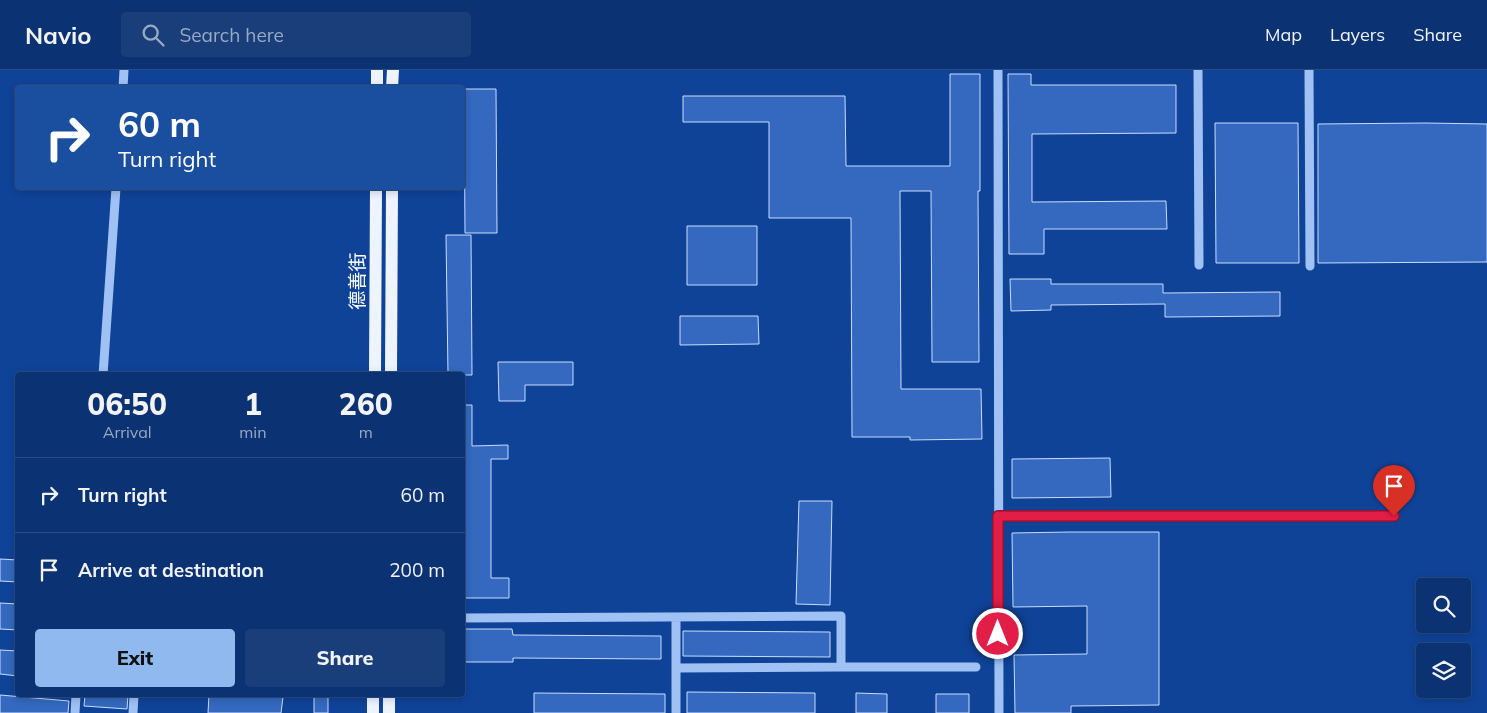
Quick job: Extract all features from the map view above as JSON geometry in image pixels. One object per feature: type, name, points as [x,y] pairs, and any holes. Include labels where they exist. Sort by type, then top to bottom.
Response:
[{"type":"main road","points":[[377,70],[377,85]]},
{"type":"main road","points":[[392,85],[393,70]]},
{"type":"main road","name":"德善街","points":[[375,372],[376,190]]},
{"type":"main road","name":"德善街","points":[[391,372],[392,190]]},
{"type":"main road","points":[[373,697],[373,713]]},
{"type":"main road","points":[[389,697],[389,713]]},
{"type":"street","points":[[123,85],[124,70]]},
{"type":"street","points":[[998,70],[999,713]]},
{"type":"street","points":[[1198,70],[1199,266]]},
{"type":"street","points":[[1308,70],[1310,266]]},
{"type":"street","points":[[103,372],[116,190]]},
{"type":"street","points":[[998,516],[1394,516]]},
{"type":"street","points":[[465,618],[841,616],[841,667]]},
{"type":"street","points":[[676,617],[676,713]]},
{"type":"street","points":[[676,668],[976,667]]},
{"type":"street","points":[[75,713],[76,697]]},
{"type":"street","points":[[133,713],[134,697]]},
{"type":"building","points":[[950,74],[980,74],[980,191],[978,191],[979,362],[932,362],[931,191],[900,191],[901,389],[981,389],[982,439],[910,440],[910,437],[852,437],[851,218],[769,218],[769,122],[683,122],[683,96],[845,96],[846,166],[950,166]]},
{"type":"building","points":[[1008,74],[1031,74],[1031,85],[1176,85],[1176,133],[1032,134],[1032,202],[1166,201],[1167,229],[1044,229],[1044,254],[1009,254]]},
{"type":"building","points":[[465,89],[496,89],[497,233],[465,233]]},
{"type":"building","points":[[1215,123],[1298,123],[1299,263],[1216,263]]},
{"type":"building","points":[[1318,124],[1487,124],[1487,262],[1318,263]]},
{"type":"building","points":[[687,226],[757,226],[757,285],[687,285]]},
{"type":"building","points":[[446,235],[471,235],[472,375],[465,375],[465,372],[448,372]]},
{"type":"building","points":[[1010,279],[1051,279],[1051,284],[1163,284],[1163,293],[1280,292],[1280,316],[1165,317],[1165,304],[1051,305],[1051,310],[1011,311]]},
{"type":"building","points":[[680,316],[758,316],[759,344],[680,345]]},
{"type":"building","points":[[498,362],[573,362],[573,385],[525,385],[525,401],[499,401]]},
{"type":"building","points":[[465,405],[472,405],[472,446],[508,445],[508,459],[491,459],[491,578],[509,578],[509,598],[465,598]]},
{"type":"building","points":[[1110,458],[1111,497],[1012,498],[1012,459]]},
{"type":"building","points":[[799,501],[832,501],[830,605],[796,604]]},
{"type":"building","points":[[1159,532],[1159,705],[1071,706],[1071,713],[1015,713],[1014,655],[1087,654],[1087,606],[1013,607],[1012,533]]},
{"type":"building","points":[[0,559],[15,560],[15,582],[0,581]]},
{"type":"building","points":[[0,603],[15,604],[15,630],[0,629]]},
{"type":"building","points":[[465,629],[512,629],[513,635],[661,636],[661,659],[513,658],[513,662],[465,662]]},
{"type":"building","points":[[683,631],[830,632],[830,657],[683,656]]},
{"type":"building","points":[[0,650],[15,651],[15,676],[0,674]]},
{"type":"building","points":[[687,692],[815,693],[815,713],[687,713]]},
{"type":"building","points":[[534,693],[665,694],[665,713],[534,713]]},
{"type":"building","points":[[856,693],[887,694],[887,713],[856,713]]},
{"type":"building","points":[[936,694],[969,694],[969,713],[936,713]]},
{"type":"building","points":[[0,695],[69,701],[68,713],[0,713]]},
{"type":"building","points":[[85,697],[128,697],[127,709],[84,706]]},
{"type":"building","points":[[209,697],[283,697],[281,713],[208,713]]},
{"type":"building","points":[[314,697],[328,697],[328,713],[314,713]]},
{"type":"route","points":[[998,634],[998,516],[1394,516]]}]
